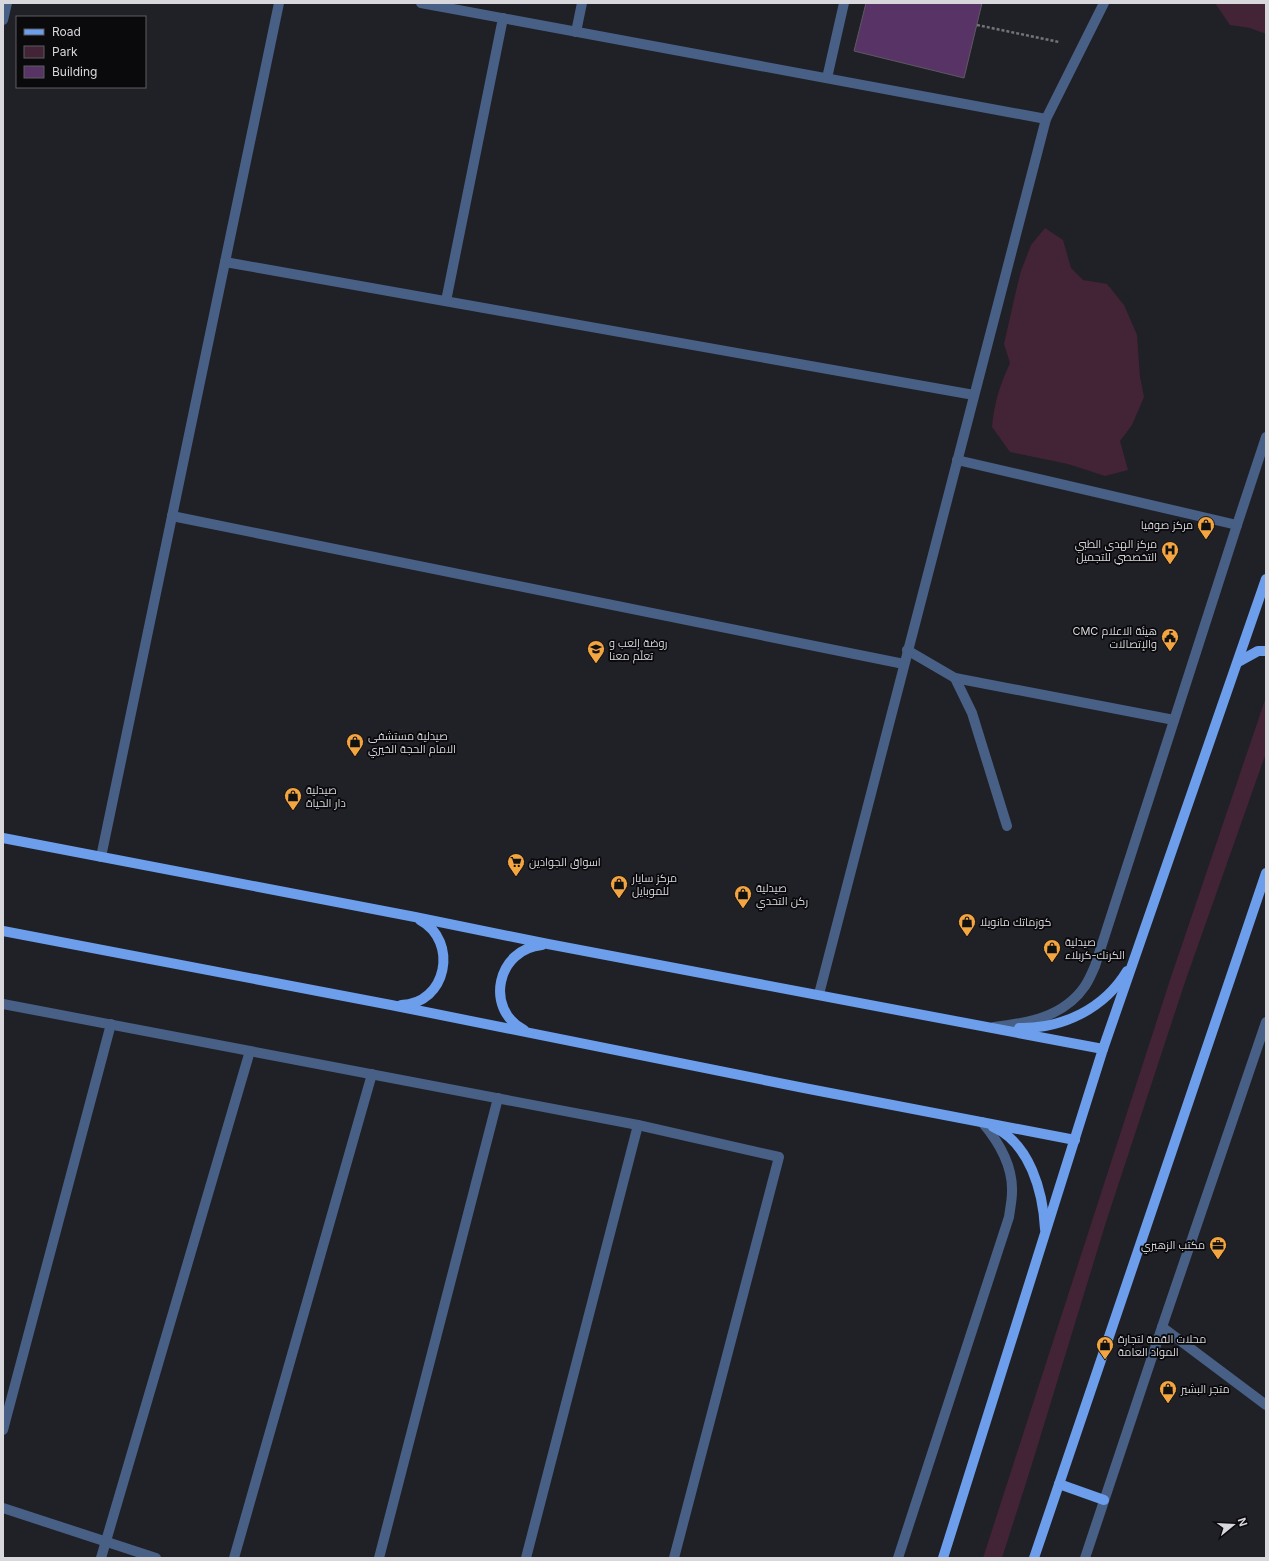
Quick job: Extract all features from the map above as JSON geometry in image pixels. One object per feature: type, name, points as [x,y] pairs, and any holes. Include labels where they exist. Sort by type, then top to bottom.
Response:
[{"type":"main road","points":[[943,1558],[1103,1049],[1266,579]]},
{"type":"main road","points":[[1238,662],[1258,651],[1266,651]]},
{"type":"main road","points":[[3,838],[548,944],[819,994],[1103,1049]]},
{"type":"main road","points":[[1034,1558],[1266,874]]},
{"type":"main road","points":[[391,1005],[404,1005],[426,997],[441,978],[444,966],[444,954],[440,942],[426,923],[415,917]]},
{"type":"main road","points":[[3,931],[391,1005],[1075,1140]]},
{"type":"main road","points":[[534,1034],[513,1022],[501,1001],[500,989],[502,977],[514,956],[524,949],[536,945],[548,944]]},
{"type":"main road","points":[[993,1028],[1029,1028],[1046,1026],[1067,1020],[1080,1014],[1096,1005],[1108,995],[1126,973],[1137,950]]},
{"type":"main road","points":[[982,1122],[996,1128],[1011,1140],[1027,1161],[1038,1188],[1043,1213],[1045,1235]]},
{"type":"main road","points":[[1059,1484],[1104,1500]]},
{"type":"street","points":[[3,20],[7,3]]},
{"type":"street","points":[[101,857],[279,3]]},
{"type":"street","points":[[421,3],[1046,119]]},
{"type":"street","points":[[576,32],[582,3]]},
{"type":"street","points":[[827,78],[844,3]]},
{"type":"street","points":[[819,994],[1046,119],[1104,3]]},
{"type":"street","points":[[446,301],[502,18]]},
{"type":"street","points":[[225,262],[974,395]]},
{"type":"street","points":[[993,1028],[1034,1021],[1053,1014],[1071,1002],[1084,986],[1095,966],[1266,437]]},
{"type":"street","points":[[957,460],[1237,525]]},
{"type":"street","points":[[172,516],[904,664]]},
{"type":"street","points":[[908,650],[955,678],[1174,720]]},
{"type":"street","points":[[955,678],[972,713],[1007,826]]},
{"type":"street","points":[[3,1004],[638,1125],[779,1156],[674,1558]]},
{"type":"street","points":[[1085,1558],[1162,1327],[1263,1044],[1266,1022]]},
{"type":"street","points":[[3,1430],[111,1024]]},
{"type":"street","points":[[101,1558],[107,1542],[250,1051]]},
{"type":"street","points":[[234,1558],[372,1074]]},
{"type":"street","points":[[379,1558],[498,1098]]},
{"type":"street","points":[[898,1558],[1009,1217],[1012,1192],[1011,1175],[1004,1153],[993,1135],[982,1122]]},
{"type":"street","points":[[526,1558],[638,1125]]},
{"type":"street","points":[[1162,1327],[1266,1405]]},
{"type":"street","points":[[3,1508],[156,1558]]},
{"type":"path","points":[[977,25],[1082,47]]},
{"type":"green space","points":[[1215,3],[1266,3],[1266,34],[1250,28],[1230,25]]},
{"type":"green space","points":[[1045,228],[1063,240],[1071,268],[1083,280],[1107,284],[1124,305],[1137,335],[1140,377],[1144,397],[1132,425],[1120,441],[1128,470],[1105,476],[1068,464],[1010,452],[992,427],[998,394],[1010,363],[1004,344],[1021,271],[1031,245]]},
{"type":"green space","points":[[1266,697],[1266,753],[1185,982],[1106,1222],[1002,1558],[983,1558],[1170,980]]},
{"type":"building","points":[[866,3],[982,3],[964,78],[854,51]]},
{"type":"place","name":"مركز صوفيا","points":[[1206,540]]},
{"type":"place","name":"مركز الهدى الطبي التخصصي للتجميل","points":[[1170,565]]},
{"type":"place","name":"CMC هيئة الاعلام والإتصالات","points":[[1170,652]]},
{"type":"place","name":"روضة إلعب و تعلّم معنا","points":[[596,664]]},
{"type":"place","name":"صيدلية مستشفى الامام الحجة الخيري","points":[[355,757]]},
{"type":"place","name":"صيدلية دار الحياة","points":[[293,811]]},
{"type":"place","name":"اسواق الجوادين","points":[[516,877]]},
{"type":"place","name":"مركز سايار للموبايل","points":[[619,899]]},
{"type":"place","name":"صيدلية ركن التحدي","points":[[743,909]]},
{"type":"place","name":"كوزماتك مانويلا","points":[[967,937]]},
{"type":"place","name":"صيدلية الكرنك-كربلاء","points":[[1052,963]]},
{"type":"place","name":"مكتب الزهيري","points":[[1218,1260]]},
{"type":"place","name":"محلات القمة لتجارة المواد العامة","points":[[1105,1360]]},
{"type":"place","name":"متجر البشير","points":[[1168,1404]]}]
